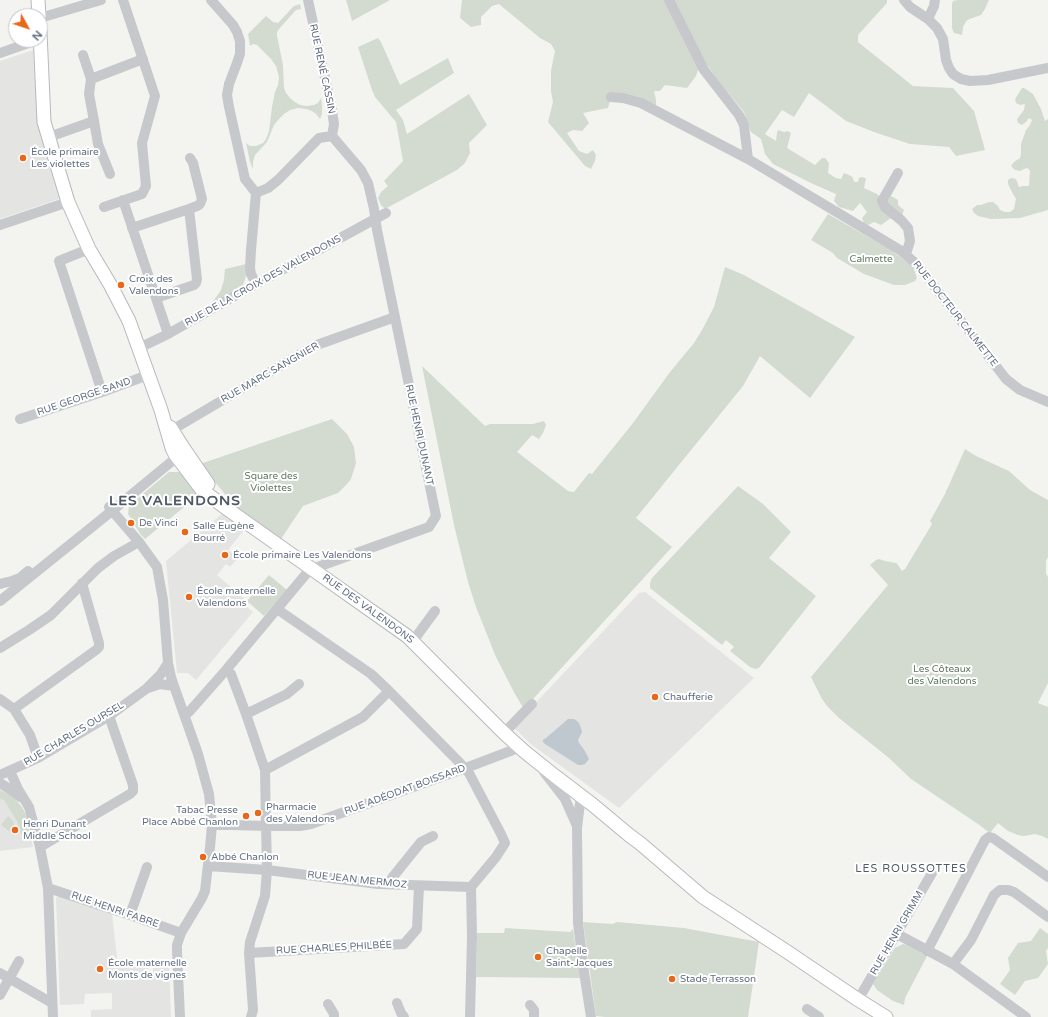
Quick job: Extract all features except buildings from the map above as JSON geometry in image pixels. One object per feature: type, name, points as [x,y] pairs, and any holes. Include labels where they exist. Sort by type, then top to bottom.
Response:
[{"type":"main road","points":[[40,48],[44,122],[68,202],[89,248],[129,321],[161,410],[172,448],[178,454]]},
{"type":"main road","points":[[161,410],[172,430],[178,454]]},
{"type":"main road","name":"RUE DES VALENDONS","points":[[178,454],[200,479],[202,490],[413,641],[518,746],[532,758],[574,782],[583,794],[624,822],[641,844],[703,897],[829,980],[887,1016]]},
{"type":"main road","name":"RUE DES VALENDONS","points":[[786,951],[830,973],[862,993]]},
{"type":"main road","points":[[829,980],[837,982],[854,993],[862,993],[868,1002],[887,1016]]},
{"type":"street","points":[[48,14],[84,3],[101,0]]},
{"type":"street","points":[[104,207],[142,194],[146,186],[142,143],[155,96],[123,0]]},
{"type":"street","points":[[211,0],[230,20],[236,29],[239,38],[240,54],[227,89],[228,101],[245,179],[256,193],[250,268],[256,284]]},
{"type":"street","name":"RUE RENÉ CASSIN","points":[[308,0],[332,110],[334,124],[332,136]]},
{"type":"street","points":[[670,0],[704,70],[739,115],[744,125],[748,158]]},
{"type":"street","points":[[904,0],[910,7],[935,25],[944,44],[946,60],[950,71],[962,80],[977,81],[997,79],[1048,68]]},
{"type":"street","points":[[928,19],[935,0]]},
{"type":"street","points":[[0,53],[13,48]]},
{"type":"street","points":[[83,55],[91,79],[88,94],[98,144],[110,174]]},
{"type":"street","points":[[91,79],[142,59]]},
{"type":"street","name":"RUE DOCTEUR CALMETTE","points":[[611,97],[623,98],[641,103],[748,158],[906,254],[929,279],[1010,383],[1020,390],[1048,402]]},
{"type":"street","points":[[49,137],[94,121]]},
{"type":"street","points":[[256,193],[268,188],[278,180],[319,138],[332,136],[365,176],[374,208],[375,220]]},
{"type":"street","points":[[132,228],[199,205],[202,199],[193,163],[190,158]]},
{"type":"street","points":[[898,173],[882,201],[885,207],[908,228],[910,241],[906,254]]},
{"type":"street","points":[[123,200],[168,334]]},
{"type":"street","points":[[0,224],[68,202]]},
{"type":"street","points":[[156,298],[196,283],[197,279],[189,209]]},
{"type":"street","name":"RUE DE LA CROIX DES VALENDONS","points":[[139,348],[168,334],[386,213]]},
{"type":"street","name":"RUE HENRI DUNANT","points":[[312,569],[429,527],[436,516],[375,220]]},
{"type":"street","points":[[89,248],[59,260],[102,392]]},
{"type":"street","name":"RUE MARC SANGNIER","points":[[172,430],[314,346],[395,317]]},
{"type":"street","name":"RUE GEORGE SAND","points":[[20,419],[148,375]]},
{"type":"street","points":[[178,454],[111,508],[4,598],[0,583],[20,578],[111,508],[151,478],[178,454]]},
{"type":"street","points":[[151,478],[169,467],[175,467],[200,479]]},
{"type":"street","points":[[111,508],[157,567],[163,600],[168,663],[174,686],[207,783],[210,805],[212,825],[206,883],[202,898],[181,933],[177,951],[180,1017]]},
{"type":"street","points":[[0,648],[51,615],[98,568],[114,556],[138,542]]},
{"type":"street","points":[[184,714],[189,712],[306,574],[312,569]]},
{"type":"street","points":[[14,709],[96,650],[99,646],[82,583]]},
{"type":"street","points":[[277,609],[371,674],[389,691],[469,773],[501,834],[504,843],[496,857],[471,887],[472,937],[470,1017]]},
{"type":"street","points":[[413,641],[435,611]]},
{"type":"street","name":"RUE CHARLES OURSEL","points":[[0,775],[38,758],[109,716],[146,689],[161,674],[168,663]]},
{"type":"street","points":[[226,670],[232,674],[266,770],[267,870],[265,896],[250,942],[249,953],[253,1010],[251,1017]]},
{"type":"street","name":"RUE CHARLES OURSEL","points":[[146,689],[160,684],[174,686]]},
{"type":"street","points":[[246,714],[287,694],[299,684]]},
{"type":"street","points":[[266,770],[363,717],[389,691]]},
{"type":"street","points":[[0,699],[14,709],[30,735],[38,758]]},
{"type":"street","points":[[504,733],[532,704]]},
{"type":"street","points":[[40,847],[133,791],[133,785],[109,716]]},
{"type":"street","name":"RUE ADÉODAT BOISSARD","points":[[212,825],[300,826],[311,824],[513,750],[518,746]]},
{"type":"street","points":[[532,758],[557,788],[567,803],[577,828]]},
{"type":"street","points":[[10,771],[18,789],[29,807],[40,847],[48,888],[52,976],[52,1003],[50,1016]]},
{"type":"street","points":[[0,783],[14,792],[29,807]]},
{"type":"street","points":[[567,803],[571,797],[583,794]]},
{"type":"street","points":[[583,794],[580,803],[577,828],[578,934],[591,1017]]},
{"type":"street","points":[[391,884],[392,878],[421,842],[433,836]]},
{"type":"street","points":[[927,951],[985,840],[989,837],[993,838],[1048,877]]},
{"type":"street","name":"RUE JEAN MERMOZ","points":[[208,866],[267,870],[378,884],[471,887]]},
{"type":"street","points":[[130,915],[147,867]]},
{"type":"street","name":"RUE HENRI GRIMM","points":[[862,993],[932,873]]},
{"type":"street","name":"RUE CHARLES PHILBÉE","points":[[249,953],[404,944],[417,928],[419,886]]},
{"type":"street","name":"RUE HENRI FABRE","points":[[48,888],[181,933]]},
{"type":"street","points":[[953,964],[971,940],[994,895],[1000,890],[1014,892],[1048,917]]},
{"type":"street","points":[[897,934],[953,964],[1026,1017]]},
{"type":"street","points":[[0,995],[4,976],[19,961]]},
{"type":"street","points":[[4,976],[52,1003]]},
{"type":"street","points":[[397,1003],[404,1017]]},
{"type":"street","points":[[328,1004],[334,1014],[334,1017]]},
{"type":"street","points":[[530,1005],[534,1010],[534,1017]]},
{"type":"street","points":[[807,1009],[820,1017]]},
{"type":"shaded area","points":[[34,50],[39,131],[59,199],[0,219],[0,61]]},
{"type":"shaded area","points":[[223,513],[244,530],[228,550],[238,558],[230,567],[226,564],[217,575],[249,603],[246,606],[253,612],[196,680],[188,673],[177,673],[166,561]]},
{"type":"shaded area","points":[[645,592],[754,678],[619,808],[532,745],[513,727],[639,593]]},
{"type":"shaded area","points":[[568,719],[574,719],[577,721],[581,728],[582,732],[578,740],[589,759],[585,764],[578,765],[543,742],[543,740]]},
{"type":"shaded area","name":"Henri Dunant Middle School","points":[[0,790],[18,802],[24,810],[33,847],[0,851]]},
{"type":"shaded area","points":[[59,895],[112,914],[118,966],[148,964],[148,975],[153,975],[153,963],[169,963],[171,1017],[91,1017],[91,1010],[112,1009],[112,993],[85,994],[84,1004],[60,1005],[56,898]]},
{"type":"green space","points":[[346,0],[390,0],[352,21]]},
{"type":"green space","points":[[462,0],[887,0],[887,3],[858,35],[858,42],[913,86],[953,88],[974,111],[985,150],[956,156],[949,147],[910,144],[846,121],[809,93],[794,117],[782,110],[765,134],[776,141],[778,130],[784,132],[788,131],[791,133],[787,148],[815,165],[822,158],[825,158],[829,163],[828,173],[836,178],[841,179],[844,173],[851,176],[855,182],[858,182],[859,178],[865,178],[864,188],[877,194],[881,198],[884,207],[891,196],[898,200],[898,205],[904,210],[900,221],[891,218],[881,225],[874,222],[868,225],[864,223],[862,218],[867,212],[860,203],[853,211],[839,207],[834,201],[836,194],[773,164],[765,154],[761,139],[751,132],[744,112],[708,66],[698,70],[696,76],[687,88],[665,85],[660,91],[654,91],[656,111],[627,97],[610,101],[608,108],[583,113],[589,123],[582,131],[573,130],[567,133],[579,151],[587,154],[593,150],[596,155],[591,169],[585,166],[548,122],[553,102],[551,91],[551,71],[555,51],[551,44],[540,38],[499,4],[492,6],[481,17],[481,25],[471,27],[460,18]]},
{"type":"green space","points":[[989,0],[981,15],[967,20],[963,27],[962,35],[954,33],[952,28],[952,4],[953,1]]},
{"type":"green space","points":[[300,4],[301,9],[296,10],[277,32],[283,65],[284,88],[290,98],[300,105],[314,105],[318,103],[321,98],[322,114],[320,119],[312,111],[298,108],[290,110],[284,114],[274,125],[267,142],[255,155],[253,169],[246,143],[250,146],[256,146],[263,143],[266,139],[269,131],[272,107],[279,77],[276,66],[271,59],[257,45],[253,44],[250,46],[248,34],[266,16],[273,22],[278,23],[294,6]]},
{"type":"green space","points":[[378,38],[400,85],[448,58],[454,73],[396,110],[403,120],[407,134],[469,94],[487,125],[469,143],[470,153],[465,163],[457,170],[385,209],[381,205],[378,198],[381,192],[388,186],[384,181],[403,161],[396,122],[375,97],[358,47]]},
{"type":"green space","points":[[1022,88],[1033,94],[1041,109],[1045,121],[1048,119],[1048,210],[1020,218],[991,219],[978,216],[972,209],[977,205],[989,202],[993,202],[1000,210],[1005,212],[1010,212],[1014,209],[1016,199],[1008,184],[1008,180],[1011,178],[1016,179],[1019,187],[1029,186],[1030,171],[1028,168],[1020,171],[1015,170],[1011,166],[1020,158],[1021,144],[1026,130],[1032,120],[1029,118],[1022,125],[1018,123],[1017,119],[1024,110],[1025,104],[1020,105],[1016,103],[1015,99]]},
{"type":"green space","name":"Calmette","points":[[828,214],[891,250],[913,267],[917,278],[915,281],[905,285],[894,285],[864,274],[811,240]]},
{"type":"green space","points":[[246,264],[246,276],[243,285],[236,293],[206,308],[221,290],[225,269]]},
{"type":"green space","points":[[725,267],[744,275],[855,337],[810,398],[760,356],[743,386],[636,518],[672,547],[524,709],[496,657],[476,607],[468,582],[454,525],[422,366],[485,426],[490,424],[533,424],[544,421],[546,425],[539,439],[532,435],[517,452],[568,491],[574,492],[589,473],[592,474],[694,343],[714,307]]},
{"type":"green space","name":"Square des Violettes","points":[[332,419],[347,434],[354,447],[356,463],[351,479],[338,493],[303,506],[281,539],[234,505],[200,464]]},
{"type":"green space","name":"Les Côteaux des Valendons","points":[[965,449],[976,456],[1009,471],[1030,490],[1048,500],[1048,557],[1046,561],[1046,574],[1048,577],[1048,683],[1038,703],[1048,707],[1048,839],[1035,834],[1024,836],[1018,835],[1008,831],[998,823],[990,833],[911,779],[889,758],[839,718],[827,706],[811,677],[888,585],[870,565],[879,559],[896,563],[902,571],[905,569],[932,524],[930,521],[945,494]]},
{"type":"green space","points":[[169,472],[179,472],[200,494],[145,539],[128,514],[129,506]]},
{"type":"green space","points":[[738,486],[763,504],[791,532],[769,558],[816,596],[759,668],[755,669],[750,667],[730,651],[734,647],[726,640],[722,645],[650,588],[652,578]]},
{"type":"green space","points":[[269,575],[287,590],[264,616],[247,601]]},
{"type":"green space","points":[[0,790],[12,796],[22,807],[27,818],[32,841],[23,839],[17,821],[4,800],[0,799]]},
{"type":"green space","points":[[8,816],[13,821],[15,828],[14,834],[1,825]]},
{"type":"green space","name":"Stade Terrasson","points":[[583,922],[613,924],[617,922],[684,928],[759,942],[748,1017],[596,1016]]},
{"type":"green space","points":[[505,928],[570,932],[573,929],[580,978],[476,977],[477,933],[504,933]]},
{"type":"green space","points":[[1040,928],[1048,934],[1048,948],[1046,951],[1048,964],[1038,978],[1025,981],[1015,995],[1000,984],[1010,970],[1008,958],[1018,943],[1031,941]]},
{"type":"green space","points":[[903,944],[927,956],[905,998],[904,1005],[893,1001],[877,990],[873,984],[895,948]]},
{"type":"place","name":"École primaire Les violettes","points":[[23,158]]},
{"type":"place","name":"Croix des Valendons","points":[[121,285]]},
{"type":"place","name":"De Vinci","points":[[131,523]]},
{"type":"place","name":"Salle Eugène Bourré","points":[[185,532]]},
{"type":"place","name":"École primaire Les Valendons","points":[[225,555]]},
{"type":"place","name":"École maternelle Valendons","points":[[189,597]]},
{"type":"place","name":"Chaufferie","points":[[655,697]]},
{"type":"place","name":"Pharmacie des Valendons","points":[[258,813]]},
{"type":"place","name":"Tabac Presse Place Abbé Chanlon","points":[[246,816]]},
{"type":"place","name":"Henri Dunant Middle School","points":[[15,830]]},
{"type":"place","name":"Abbé Chanlon","points":[[203,857]]},
{"type":"place","name":"Chapelle Saint-Jacques","points":[[538,957]]},
{"type":"place","name":"École maternelle Monts de vignes","points":[[100,969]]},
{"type":"place","name":"Stade Terrasson","points":[[672,979]]},
{"type":"district","name":"LES VALENDONS","points":[[175,501]]},
{"type":"district","name":"LES ROUSSOTTES","points":[[911,869]]}]
